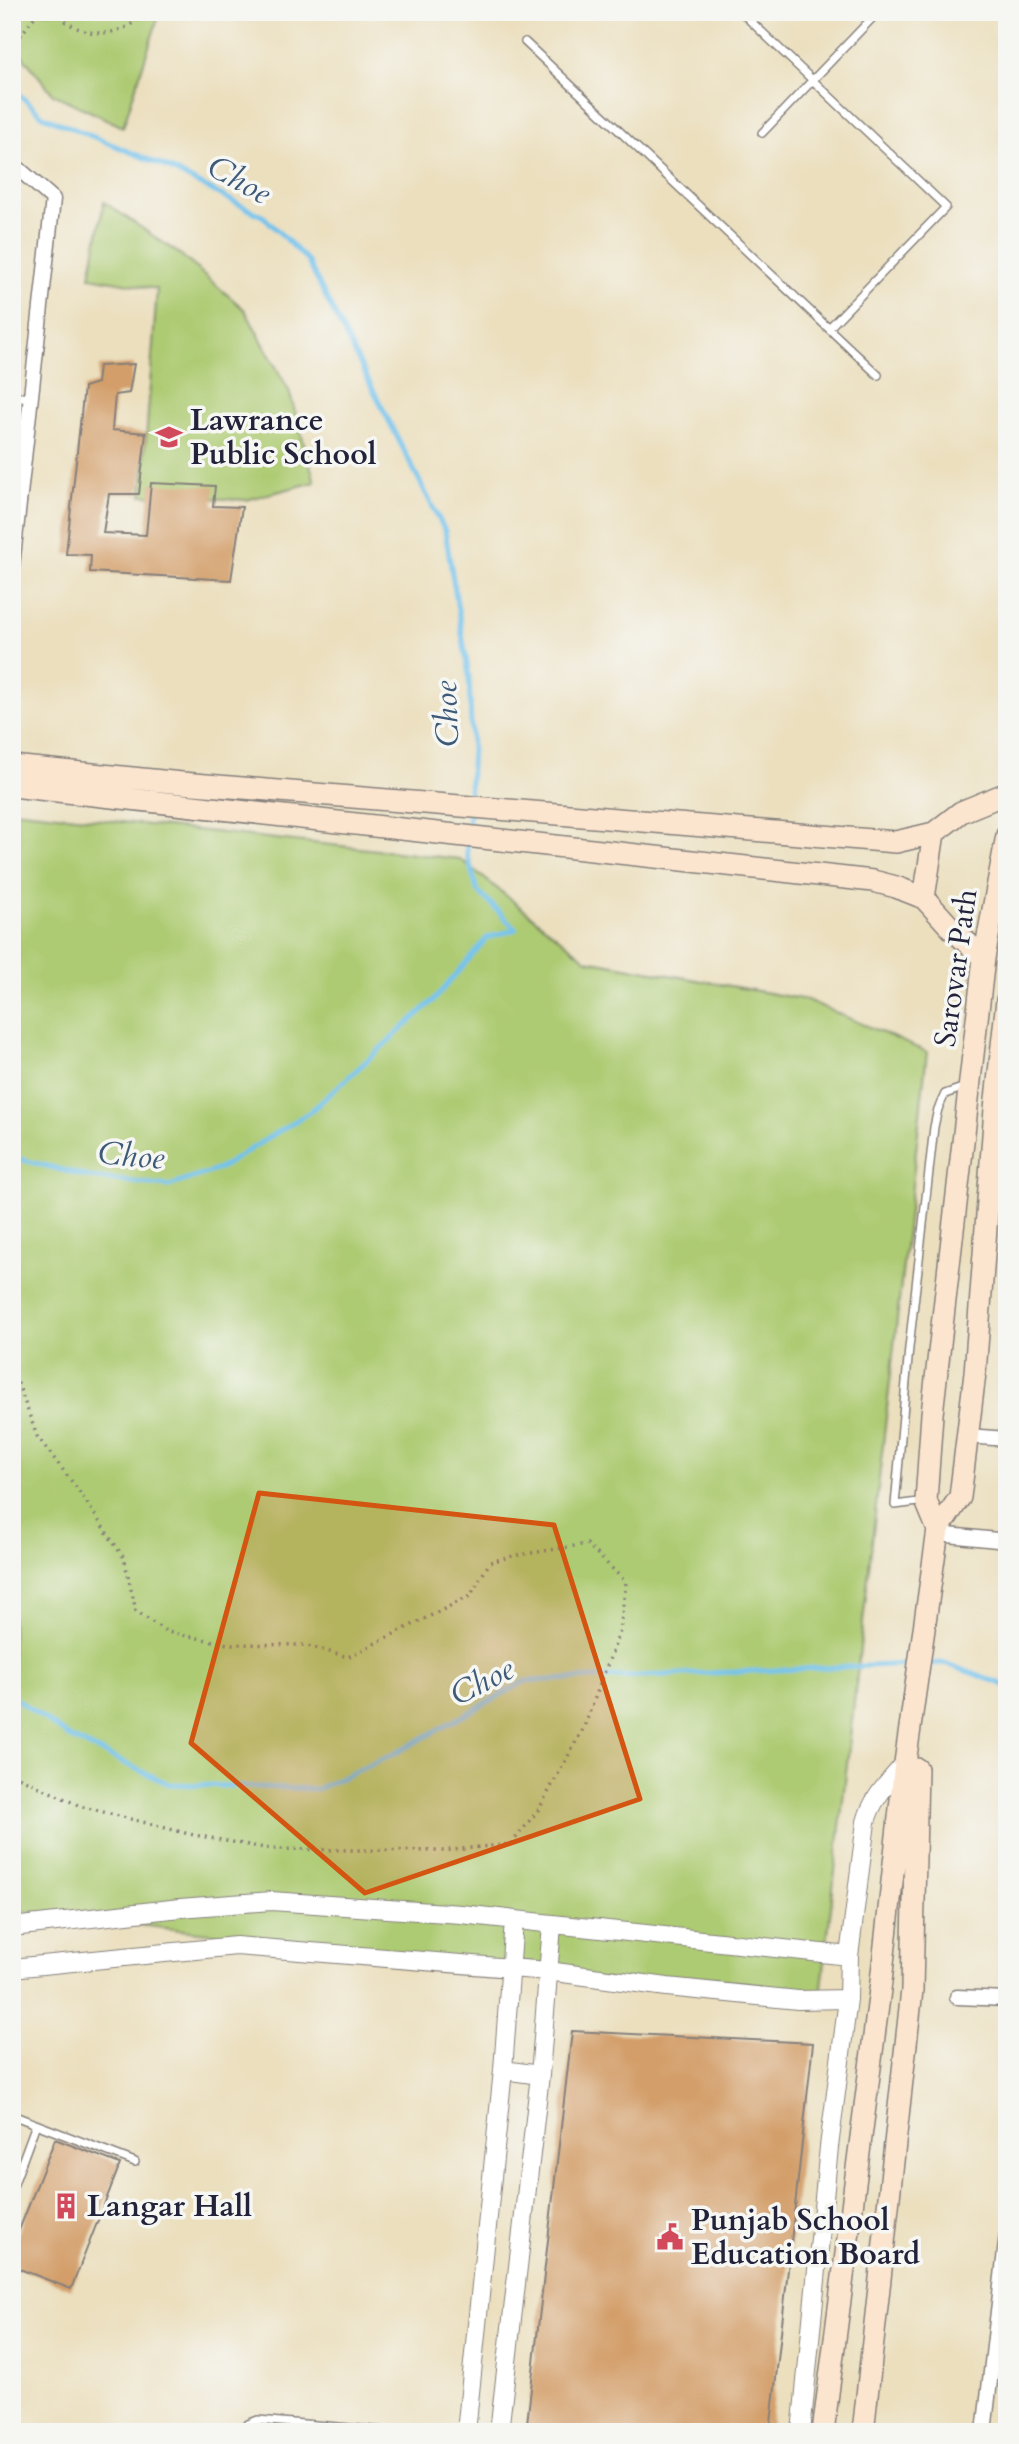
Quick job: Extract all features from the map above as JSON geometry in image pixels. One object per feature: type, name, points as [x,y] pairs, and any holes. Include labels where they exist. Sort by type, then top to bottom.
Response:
[{"type":"main road","points":[[12,766],[896,842],[934,833],[961,812],[1007,793]]},
{"type":"main road","points":[[12,786],[873,881],[924,898],[984,958]]},
{"type":"main road","points":[[265,814],[267,789]]},
{"type":"main road","points":[[508,841],[511,810]]},
{"type":"main road","points":[[924,898],[934,833]]},
{"type":"main road","name":"Sarovar Path","points":[[926,1501],[932,1414],[984,958],[1007,835]]},
{"type":"main road","points":[[823,2432],[881,1982],[906,1754],[938,1532],[960,1497],[975,1373],[995,1110],[1007,1000]]},
{"type":"main road","points":[[926,1501],[938,1532]]},
{"type":"main road","points":[[863,2432],[912,1990],[917,1760],[906,1754]]},
{"type":"street","points":[[12,163],[53,200],[12,566]]},
{"type":"street","points":[[967,1436],[1007,1439]]},
{"type":"street","points":[[938,1532],[1007,1541]]},
{"type":"street","points":[[800,2432],[829,2147],[848,1999],[849,1956],[870,1807],[906,1754]]},
{"type":"street","points":[[12,1927],[180,1908],[271,1901],[514,1920],[849,1956]]},
{"type":"street","points":[[466,2432],[503,2070],[514,1920]]},
{"type":"street","points":[[499,2432],[540,2075],[552,1925]]},
{"type":"street","points":[[12,1968],[236,1946],[548,1971],[667,1987],[798,2000],[848,1999]]},
{"type":"street","points":[[957,1997],[1007,1999]]},
{"type":"street","points":[[503,2070],[540,2075]]},
{"type":"street","points":[[984,2432],[1007,2234]]},
{"type":"street","points":[[480,2308],[512,2311]]},
{"type":"lane","points":[[741,12],[946,207],[829,328]]},
{"type":"lane","points":[[762,133],[878,12]]},
{"type":"lane","points":[[525,42],[878,375]]},
{"type":"lane","points":[[12,396],[31,398]]},
{"type":"lane","points":[[926,1501],[895,1505],[909,1348],[938,1109],[945,1094],[970,1085]]},
{"type":"lane","points":[[12,2115],[135,2162]]},
{"type":"lane","points":[[12,2189],[36,2124]]},
{"type":"lane","points":[[244,2432],[248,2424],[258,2420],[395,2432]]},
{"type":"path","points":[[12,47],[38,12]]},
{"type":"path","points":[[54,12],[68,25],[84,32],[106,34],[122,30],[146,12]]},
{"type":"path","points":[[12,1381],[17,1381],[37,1436],[76,1487],[124,1558],[136,1611],[167,1632],[228,1644],[304,1645],[348,1657],[470,1596],[490,1562],[587,1544],[626,1583],[620,1631],[584,1727],[539,1809],[511,1843],[442,1851],[270,1849],[189,1834],[80,1805],[12,1774]]},
{"type":"highlighted area","points":[[259,1493],[554,1525],[640,1799],[365,1893],[191,1743]]},
{"type":"green space","points":[[12,12],[160,12],[123,127],[53,94],[12,43]]},
{"type":"green space","points":[[104,202],[181,255],[245,310],[289,391],[315,482],[246,500],[142,495],[157,289],[90,277]]},
{"type":"green space","points":[[12,810],[460,859],[587,960],[807,1000],[927,1052],[820,2005],[12,1910]]},
{"type":"building","points":[[134,364],[129,393],[115,395],[112,430],[146,433],[139,494],[109,494],[103,533],[146,535],[151,483],[215,486],[213,506],[242,507],[231,580],[90,572],[91,555],[66,554],[84,387],[97,383],[99,366]]},
{"type":"building","name":"Punjab School Education Board","points":[[572,2031],[813,2043],[770,2432],[526,2432]]},
{"type":"building","name":"Langar Hall","points":[[55,2139],[120,2164],[71,2289],[12,2266],[12,2248]]},
{"type":"waterway","name":"Choe","points":[[12,88],[43,116],[164,166],[264,217],[307,260],[445,531],[469,676],[472,749],[469,800]]},
{"type":"waterway","name":"Choe","points":[[468,832],[469,810]]},
{"type":"waterway","name":"Choe","points":[[12,1157],[89,1177],[169,1186],[219,1169],[311,1111],[434,1000],[487,938],[516,929],[477,890],[467,853],[468,841]]},
{"type":"waterway","name":"Choe","points":[[924,1664],[944,1663],[1007,1686]]},
{"type":"waterway","name":"Choe","points":[[12,1696],[71,1738],[169,1784],[317,1789],[394,1754],[526,1681],[914,1664]]},
{"type":"place","name":"Lawrance Public School","points":[[169,437]]},
{"type":"place","name":"Langar Hall","points":[[66,2206]]},
{"type":"place","name":"Punjab School Education Board","points":[[670,2237]]}]
